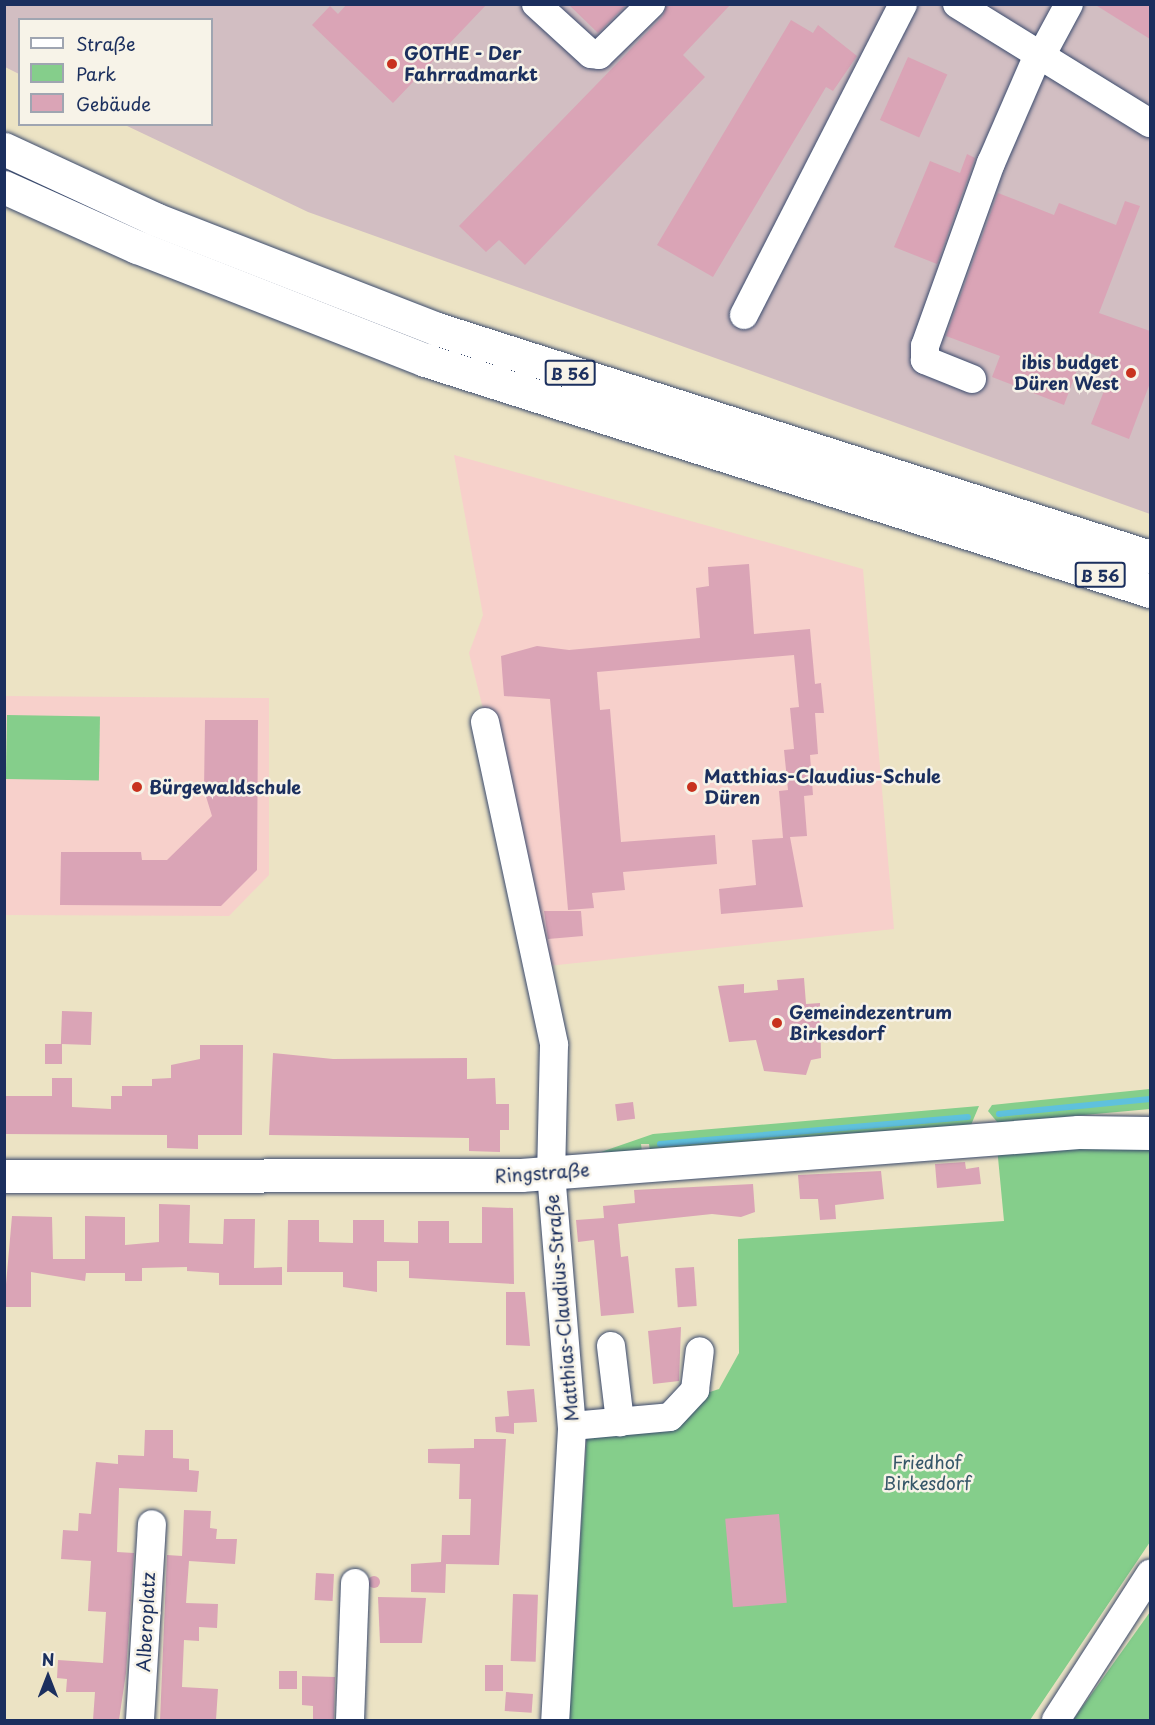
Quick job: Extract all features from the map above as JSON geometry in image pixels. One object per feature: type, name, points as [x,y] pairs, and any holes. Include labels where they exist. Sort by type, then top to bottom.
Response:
[{"type":"main road","name":"B 56","points":[[4,148],[155,219],[437,329],[1150,556]]},
{"type":"main road","name":"B 56","points":[[4,187],[137,247],[425,360],[1150,591]]},
{"type":"main road","name":"Ringstraße","points":[[1078,1132],[1150,1118]]},
{"type":"main road","name":"Ringstraße","points":[[4,1176],[416,1178],[551,1173],[1078,1132],[1150,1133]]},
{"type":"street","points":[[536,4],[591,54],[599,55],[651,4]]},
{"type":"street","points":[[744,315],[903,4]]},
{"type":"street","points":[[957,4],[1150,123]]},
{"type":"street","points":[[972,379],[925,360],[925,346],[966,228],[1040,56],[1069,4]]},
{"type":"street","name":"Matthias-Claudius-Straße","points":[[485,722],[555,1045],[551,1173],[572,1426],[555,1720]]},
{"type":"street","points":[[611,1346],[620,1422]]},
{"type":"street","points":[[572,1426],[670,1417],[695,1390],[700,1351]]},
{"type":"street","name":"Alberoplatz","points":[[140,1720],[152,1524]]},
{"type":"street","points":[[1056,1720],[1150,1574]]},
{"type":"street","points":[[351,1720],[355,1583]]},
{"type":"shaded area","points":[[4,5],[1150,5],[1150,514],[308,212],[127,126],[213,126],[213,18],[18,18],[18,74],[5,67]]},
{"type":"shaded area","name":"Matthias-Claudius-Schule Düren","points":[[454,455],[863,569],[894,929],[548,966],[469,653],[483,615]]},
{"type":"shaded area","name":"Bürgewaldschule","points":[[5,696],[269,698],[269,875],[229,916],[5,915]]},
{"type":"green space","points":[[7,715],[100,717],[99,781],[6,779]]},
{"type":"green space","points":[[1150,1089],[1150,1109],[998,1123],[988,1111],[992,1105]]},
{"type":"green space","points":[[979,1106],[971,1125],[650,1152],[649,1144],[641,1144],[642,1152],[601,1152],[653,1134]]},
{"type":"green space","name":"Friedhof Birkesdorf","points":[[1150,1139],[1150,1542],[1030,1720],[569,1720],[587,1432],[719,1389],[739,1353],[738,1239],[1004,1221],[997,1147]]},
{"type":"green space","points":[[1150,1612],[1150,1720],[1073,1720]]},
{"type":"building","name":"GOTHE - Der Fahrradmarkt","points":[[347,4],[487,4],[393,103],[312,25],[330,6],[338,14]]},
{"type":"building","points":[[568,4],[627,4],[598,33]]},
{"type":"building","points":[[667,4],[731,4],[683,55],[705,77],[525,265],[499,240],[486,252],[459,226],[663,16]]},
{"type":"building","points":[[1094,4],[1150,4],[1150,39]]},
{"type":"building","points":[[791,20],[813,33],[818,25],[857,56],[833,91],[826,87],[713,277],[657,245]]},
{"type":"building","points":[[908,57],[947,74],[919,138],[880,120]]},
{"type":"building","points":[[967,154],[975,158],[937,264],[894,247],[930,161],[960,173]]},
{"type":"building","points":[[998,193],[1054,215],[1059,203],[1116,225],[1125,201],[1140,206],[1099,313],[1150,331],[1150,383],[1129,439],[1091,424],[1115,363],[1084,351],[1064,405],[992,377],[1000,356],[946,336]]},
{"type":"building","points":[[749,564],[754,634],[810,629],[815,684],[821,683],[824,713],[815,713],[818,754],[810,755],[813,795],[804,796],[807,836],[790,837],[803,907],[721,914],[719,889],[756,885],[752,840],[783,838],[779,791],[788,790],[784,750],[794,749],[790,708],[799,707],[794,655],[597,672],[600,710],[610,709],[621,842],[715,835],[717,864],[623,872],[625,890],[592,893],[594,908],[568,910],[550,699],[504,696],[501,656],[537,646],[569,650],[700,638],[696,588],[709,586],[708,567]]},
{"type":"building","points":[[205,720],[258,720],[257,870],[221,906],[60,905],[61,852],[141,852],[142,860],[167,860],[212,816],[204,790]]},
{"type":"building","points":[[544,911],[581,911],[583,936],[548,939]]},
{"type":"building","name":"Gemeindezentrum Birkesdorf","points":[[804,978],[806,1004],[820,1003],[821,1058],[811,1060],[806,1075],[764,1071],[756,1040],[729,1042],[718,986],[744,984],[744,993],[778,990],[777,980]]},
{"type":"building","points":[[62,1011],[92,1012],[91,1045],[61,1044]]},
{"type":"building","points":[[45,1044],[62,1044],[62,1064],[45,1064]]},
{"type":"building","points":[[200,1045],[243,1045],[242,1135],[198,1135],[198,1149],[167,1148],[167,1135],[4,1134],[4,1096],[52,1096],[52,1078],[72,1078],[72,1107],[111,1109],[111,1096],[122,1096],[122,1086],[152,1086],[152,1079],[171,1078],[171,1065],[200,1059]]},
{"type":"building","points":[[273,1053],[333,1059],[467,1058],[467,1079],[495,1078],[496,1104],[509,1104],[509,1130],[500,1130],[500,1152],[469,1151],[469,1138],[269,1135]]},
{"type":"building","points":[[633,1102],[635,1119],[617,1121],[615,1104]]},
{"type":"building","points":[[965,1162],[966,1169],[979,1167],[981,1184],[937,1188],[935,1164]]},
{"type":"building","points":[[881,1171],[884,1199],[835,1205],[836,1219],[820,1220],[818,1199],[800,1199],[798,1175]]},
{"type":"building","points":[[753,1184],[755,1212],[741,1217],[712,1214],[618,1224],[621,1257],[628,1256],[634,1313],[601,1316],[594,1240],[578,1242],[576,1220],[604,1218],[603,1206],[635,1203],[634,1190]]},
{"type":"building","points":[[159,1204],[190,1205],[189,1243],[223,1244],[224,1219],[255,1219],[254,1268],[282,1267],[282,1285],[219,1285],[219,1273],[187,1271],[187,1267],[142,1268],[142,1281],[125,1281],[125,1273],[86,1273],[85,1281],[31,1272],[31,1307],[4,1307],[12,1216],[52,1217],[53,1259],[85,1259],[85,1216],[125,1217],[125,1245],[159,1242]]},
{"type":"building","points":[[482,1207],[513,1208],[514,1284],[409,1278],[409,1261],[377,1261],[377,1292],[343,1287],[343,1272],[287,1272],[288,1220],[319,1220],[319,1242],[353,1243],[353,1220],[384,1220],[384,1242],[418,1243],[418,1221],[449,1221],[449,1243],[482,1243]]},
{"type":"building","points":[[694,1267],[697,1306],[678,1307],[675,1268]]},
{"type":"building","points":[[506,1292],[525,1292],[530,1346],[506,1345]]},
{"type":"building","points":[[681,1327],[679,1381],[653,1384],[648,1331]]},
{"type":"building","points":[[534,1389],[537,1422],[514,1423],[514,1434],[496,1432],[495,1417],[509,1416],[507,1391]]},
{"type":"building","points":[[145,1430],[173,1430],[173,1458],[189,1459],[189,1470],[199,1471],[197,1492],[119,1488],[117,1552],[134,1553],[126,1673],[119,1720],[93,1720],[95,1692],[66,1692],[67,1679],[57,1678],[58,1660],[103,1663],[106,1612],[88,1611],[91,1561],[61,1559],[63,1530],[78,1531],[79,1513],[91,1514],[96,1462],[118,1464],[118,1455],[144,1456]]},
{"type":"building","points":[[474,1439],[506,1439],[499,1565],[446,1564],[445,1593],[411,1592],[411,1564],[441,1562],[442,1535],[470,1535],[471,1499],[459,1499],[460,1464],[428,1463],[428,1449],[474,1448]]},
{"type":"building","points":[[184,1510],[211,1511],[210,1528],[217,1529],[216,1539],[237,1539],[235,1564],[189,1561],[186,1603],[218,1604],[217,1628],[199,1627],[199,1641],[184,1640],[182,1687],[218,1689],[216,1720],[160,1720],[167,1555],[182,1556]]},
{"type":"building","points":[[779,1514],[787,1603],[733,1607],[725,1519]]},
{"type":"building","points":[[316,1573],[334,1574],[333,1601],[315,1600]]},
{"type":"building","points":[[376,1576],[380,1582],[376,1588],[372,1588],[368,1580]]},
{"type":"building","points":[[513,1594],[538,1595],[536,1662],[511,1661]]},
{"type":"building","points":[[378,1597],[426,1598],[422,1643],[380,1643]]},
{"type":"building","points":[[485,1665],[503,1665],[503,1691],[485,1691]]},
{"type":"building","points":[[279,1671],[297,1671],[297,1689],[279,1689]]},
{"type":"building","points":[[302,1676],[335,1677],[334,1720],[313,1720],[313,1706],[302,1705]]},
{"type":"building","points":[[506,1692],[533,1694],[532,1713],[505,1711]]},
{"type":"waterway","points":[[999,1114],[1150,1099]]},
{"type":"waterway","points":[[660,1144],[968,1117]]},
{"type":"place","name":"GOTHE - Der Fahrradmarkt","points":[[392,64]]},
{"type":"place","name":"ibis budget Düren West","points":[[1131,373]]},
{"type":"place","name":"Bürgewaldschule","points":[[137,787]]},
{"type":"place","name":"Matthias-Claudius-Schule Düren","points":[[692,787]]},
{"type":"place","name":"Gemeindezentrum Birkesdorf","points":[[777,1023]]}]
